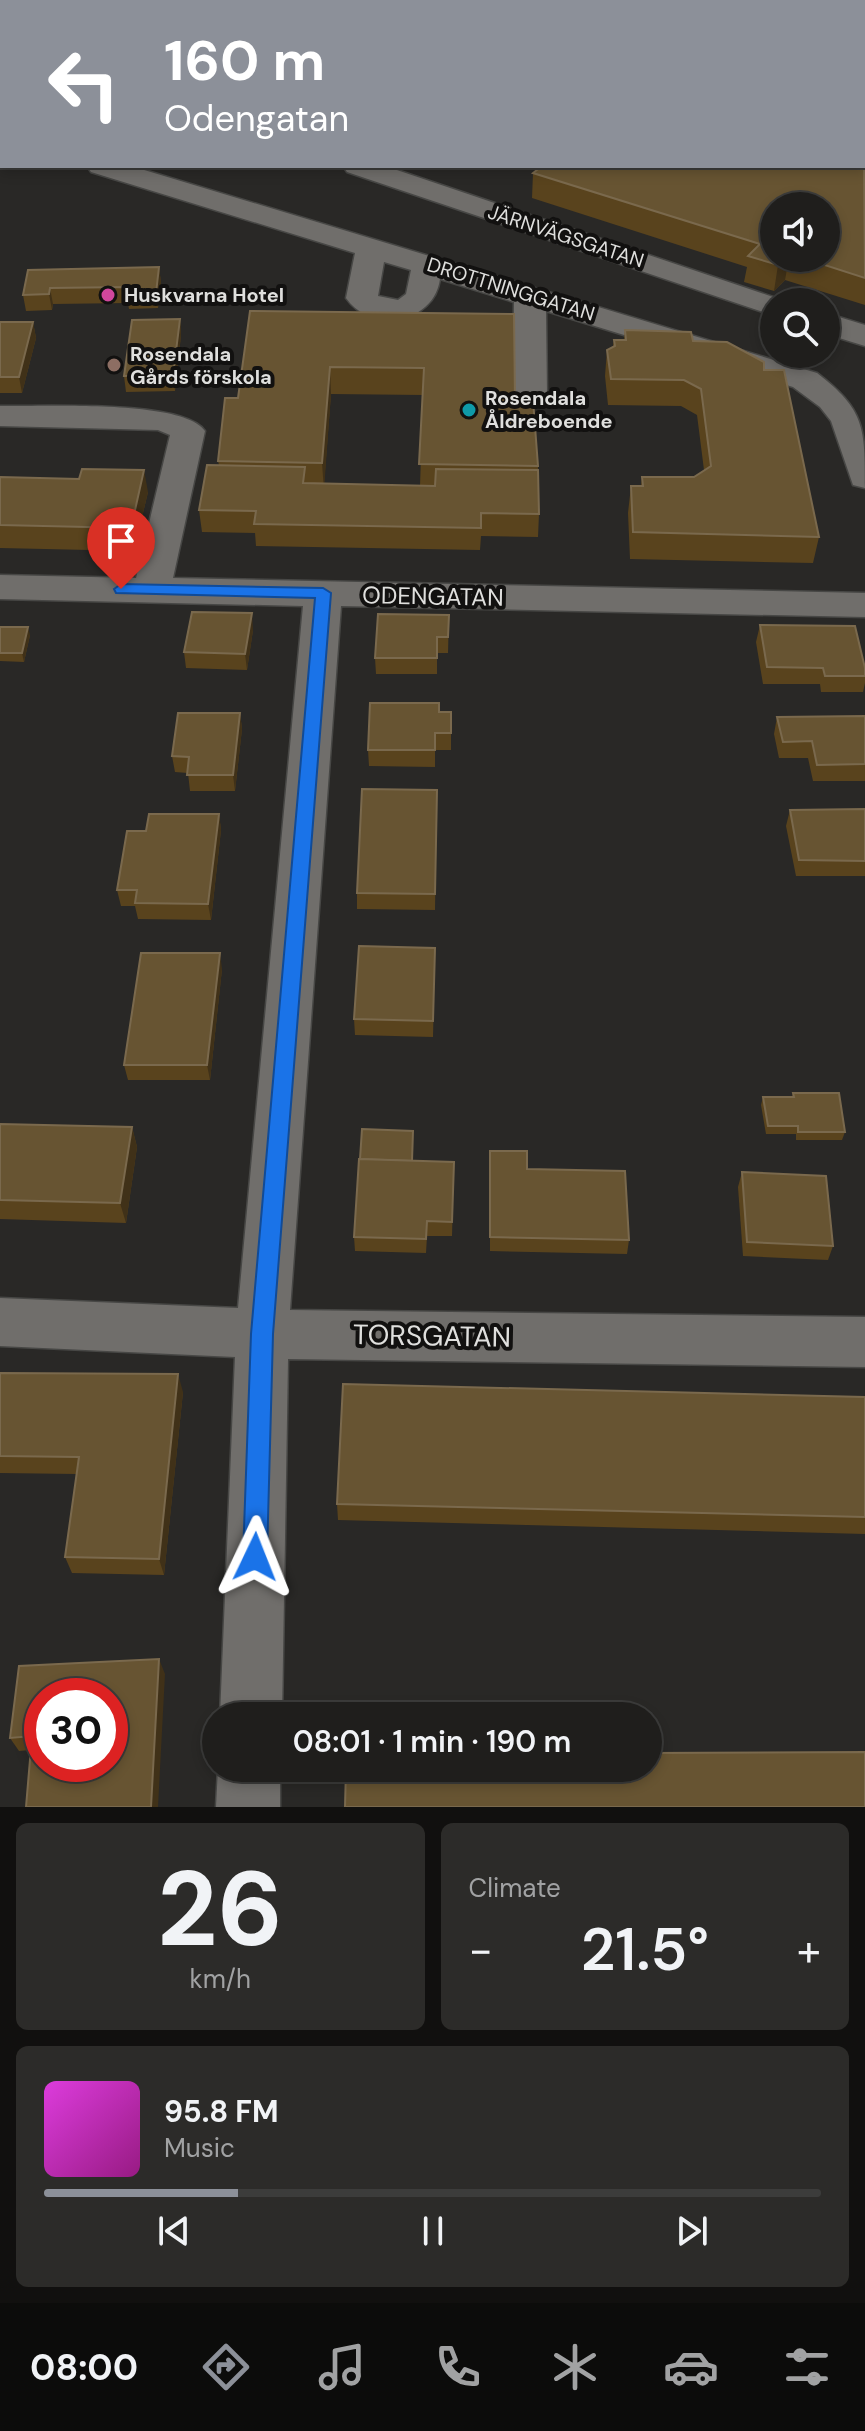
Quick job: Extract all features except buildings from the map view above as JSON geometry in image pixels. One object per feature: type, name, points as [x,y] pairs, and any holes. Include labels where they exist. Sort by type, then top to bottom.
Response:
[{"type":"street","name":"DROTTNINGGATAN","points":[[108,168],[805,380],[827,393],[844,411],[853,427],[865,477]]},
{"type":"street","name":"JÄRNVÄGSGATAN","points":[[363,168],[760,300]]},
{"type":"street","points":[[411,185],[437,168]]},
{"type":"street","points":[[371,246],[362,298],[367,305],[378,310],[390,311],[415,303],[421,295],[427,263]]},
{"type":"street","points":[[530,294],[530,396]]},
{"type":"street","points":[[840,328],[865,336]]},
{"type":"street","points":[[0,416],[164,420],[188,431],[152,590]]},
{"type":"street","name":"ODENGATAN","points":[[0,587],[865,605]]},
{"type":"street","points":[[251,1702],[262,1334],[323,593]]},
{"type":"street","name":"TORSGATAN","points":[[0,1322],[262,1334],[865,1342]]},
{"type":"street","points":[[248,1807],[249,1782]]},
{"type":"place","name":"Huskvarna Hotel","points":[[108,295]]},
{"type":"place","name":"Rosendala Gårds förskola","points":[[114,365]]},
{"type":"place","name":"Rosendala Åldreboende","points":[[469,410]]},
{"type":"route","points":[[121,589],[323,593],[262,1334],[255,1557]]}]
